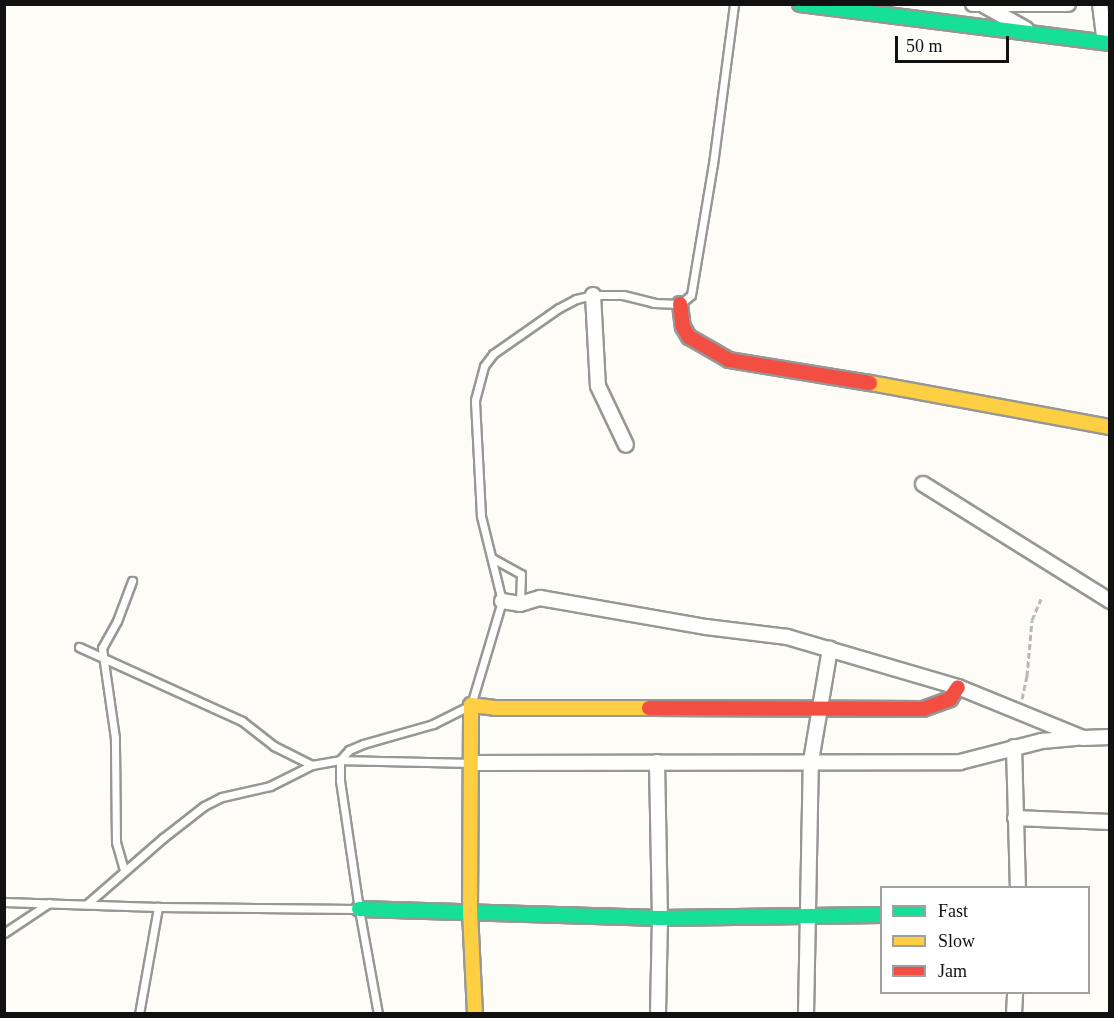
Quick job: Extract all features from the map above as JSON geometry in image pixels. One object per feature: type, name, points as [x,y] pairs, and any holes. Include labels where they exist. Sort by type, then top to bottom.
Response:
[{"type":"street","points":[[800,4],[1107,42],[1100,4]]},
{"type":"street","points":[[978,5],[1068,4]]},
{"type":"street","points":[[978,5],[1034,33]]},
{"type":"street","points":[[593,295],[597,386],[626,445]]},
{"type":"street","points":[[680,304],[683,327],[689,338],[729,360],[784,367],[1110,427]]},
{"type":"street","points":[[923,484],[1110,601]]},
{"type":"street","points":[[502,601],[520,604],[540,598],[706,627],[787,637],[958,687],[1023,716],[1083,738]]},
{"type":"street","points":[[806,1014],[806,917],[811,761],[830,649]]},
{"type":"street","points":[[475,1014],[470,911],[471,705],[495,708],[923,709],[950,699],[958,687]]},
{"type":"street","points":[[471,763],[960,762],[1042,741],[1110,737]]},
{"type":"street","points":[[1014,747],[1014,818],[1018,886]]},
{"type":"street","points":[[657,762],[660,918],[658,1014]]},
{"type":"street","points":[[1014,818],[1110,822]]},
{"type":"street","points":[[360,909],[660,918],[880,915]]},
{"type":"street","points":[[1014,1014],[1015,994]]},
{"type":"lane","points":[[378,1014],[340,780],[340,760],[349,750],[363,744],[433,724],[471,705],[502,601],[481,516],[476,400],[484,366],[493,354],[559,308],[593,295],[623,295],[654,303],[680,304],[691,295],[713,164],[734,4]]},
{"type":"lane","points":[[492,558],[521,574],[520,604]]},
{"type":"lane","points":[[124,870],[116,842],[115,738],[102,657],[104,643],[117,621],[132,581]]},
{"type":"lane","points":[[80,647],[242,721],[274,746],[312,765]]},
{"type":"lane","points":[[87,904],[124,870],[213,800],[270,786],[312,765],[340,760],[471,763]]},
{"type":"lane","points":[[4,902],[158,907],[360,909]]},
{"type":"lane","points":[[4,933],[50,903]]},
{"type":"lane","points":[[139,1014],[158,907]]},
{"type":"path","points":[[1023,716],[1021,702],[1027,676],[1032,620],[1041,599]]},
{"type":"traffic: fast","points":[[800,4],[1110,43]]},
{"type":"traffic: fast","points":[[359,909],[660,918],[880,915]]},
{"type":"traffic: slow","points":[[870,383],[1110,427]]},
{"type":"traffic: slow","points":[[475,1014],[470,911],[471,705],[495,708],[649,708]]},
{"type":"traffic: jam","points":[[680,304],[683,327],[689,337],[729,360],[870,383]]},
{"type":"traffic: jam","points":[[649,708],[923,709],[950,699],[958,687]]}]
